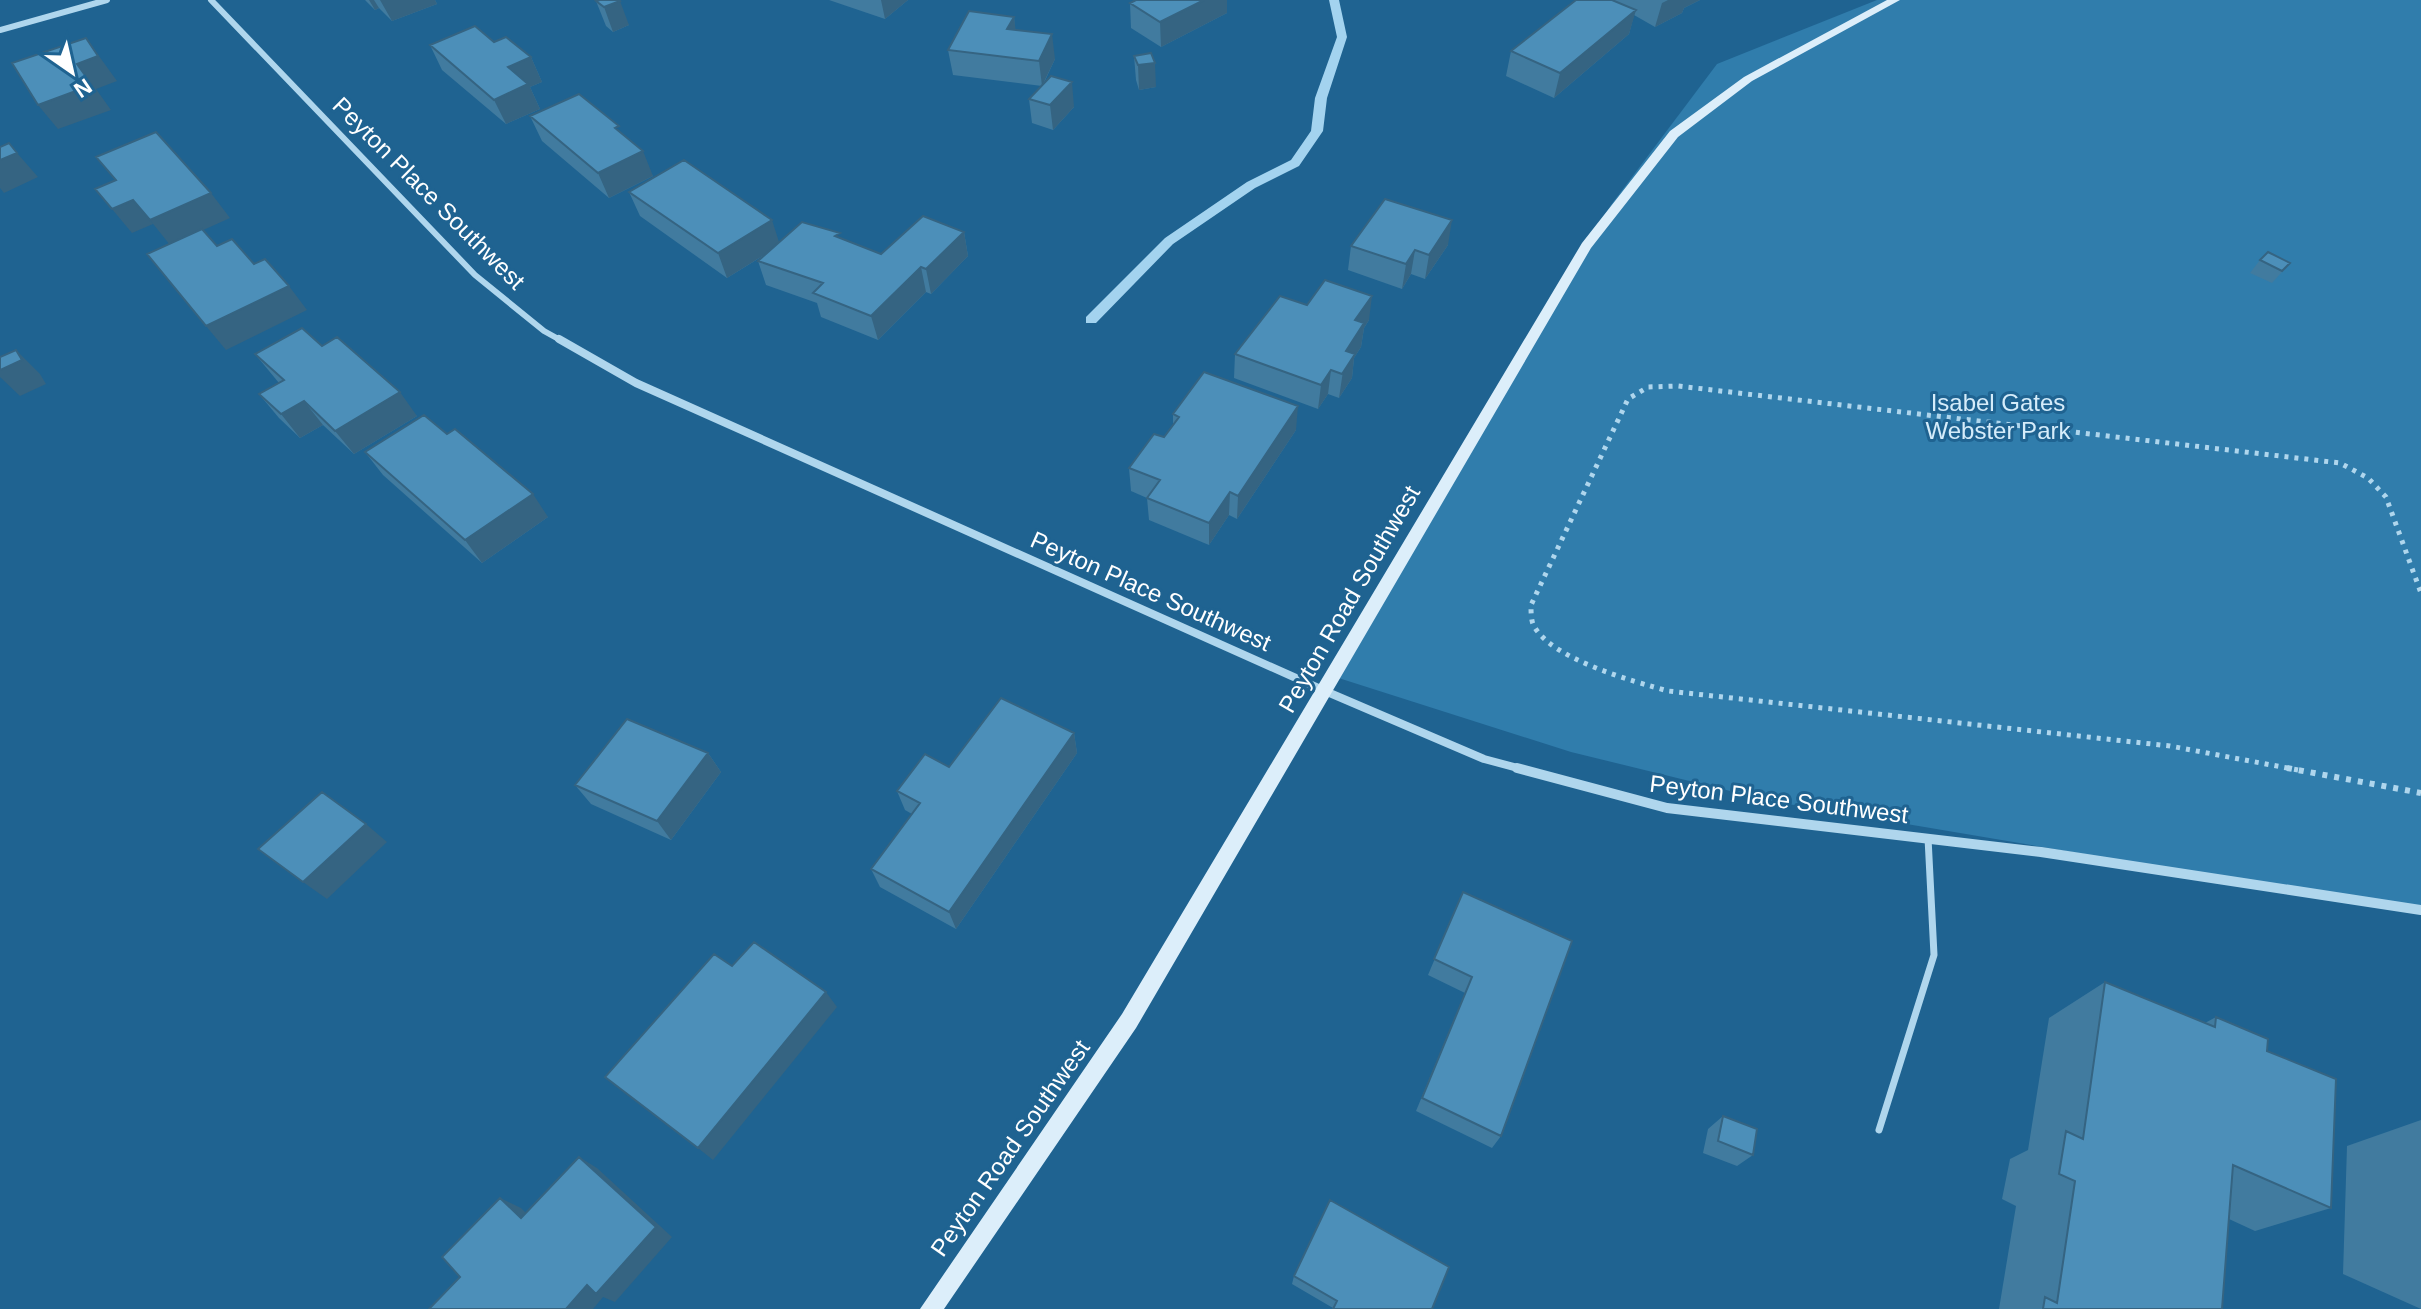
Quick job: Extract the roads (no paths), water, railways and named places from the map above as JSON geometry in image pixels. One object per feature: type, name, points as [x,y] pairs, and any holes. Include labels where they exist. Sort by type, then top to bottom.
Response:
[{"type":"street","points":[[0,30],[107,0]]},
{"type":"street","name":"Peyton Place Southwest","points":[[211,0],[475,275],[544,331],[636,383],[1484,759],[1667,808],[2072,856],[2421,910]]},
{"type":"street","name":"Peyton Road Southwest","points":[[931,1309],[1129,1021],[1586,246],[1674,134],[1748,79],[1895,0]]},
{"type":"lane","points":[[1879,1130],[1934,955],[1928,838]]},
{"type":"waterway","points":[[1091,320],[1169,241],[1251,185],[1295,163],[1317,131],[1321,98],[1342,37],[1334,0]]},
{"type":"park label","name":"Isabel Gates Webster Park","points":[[1998,416]]}]
